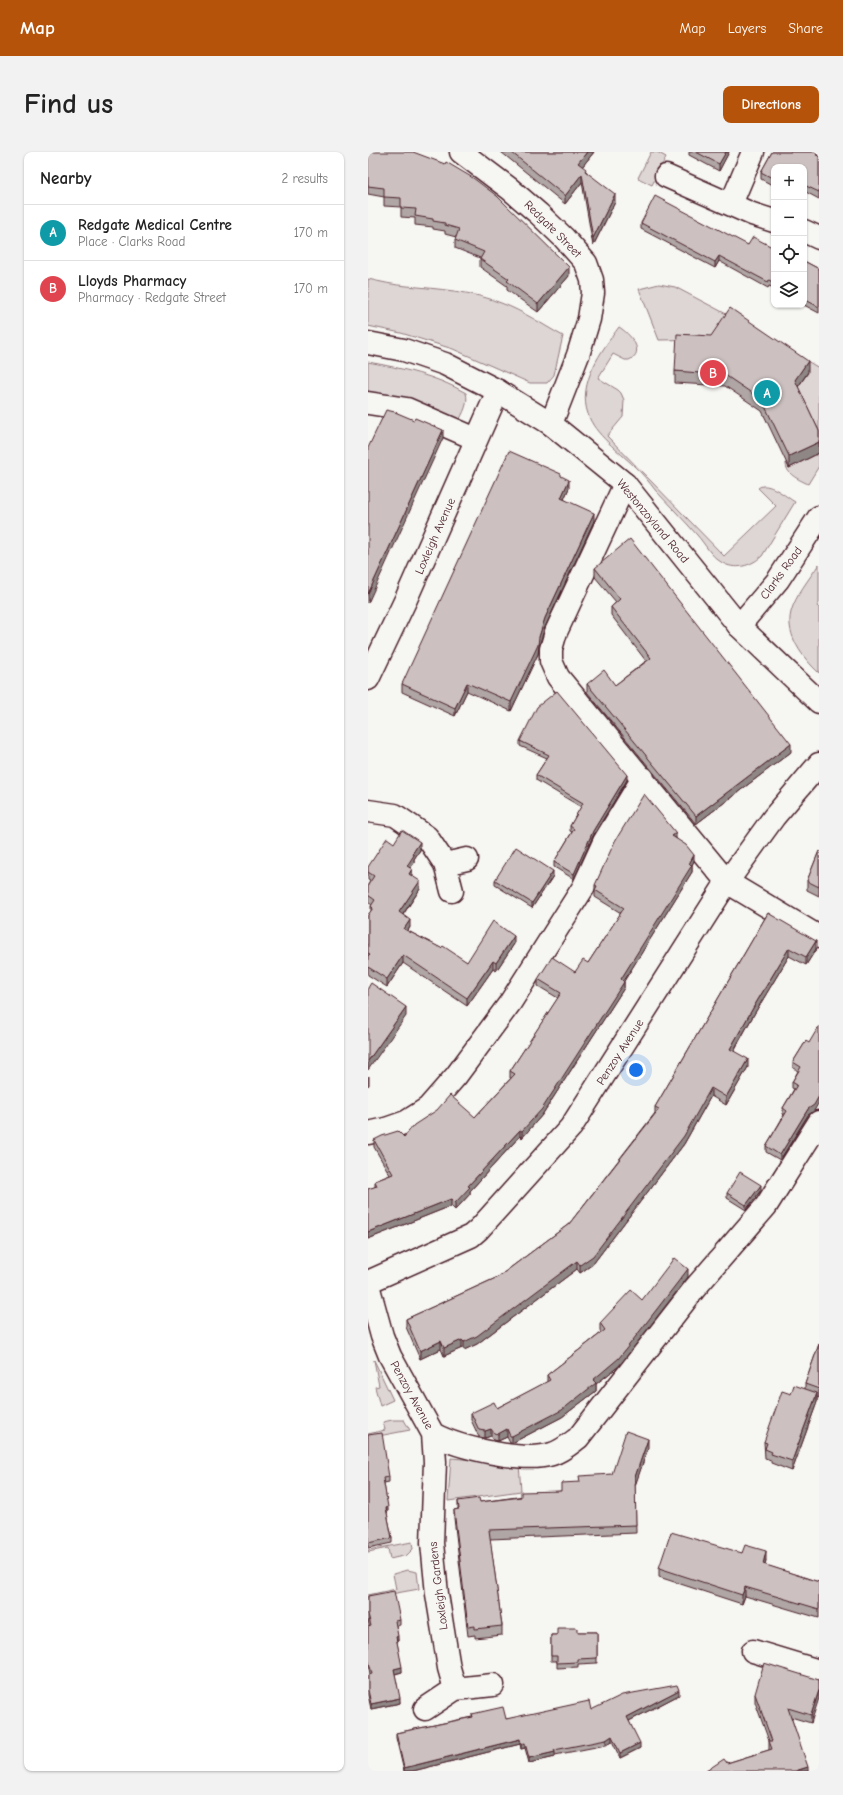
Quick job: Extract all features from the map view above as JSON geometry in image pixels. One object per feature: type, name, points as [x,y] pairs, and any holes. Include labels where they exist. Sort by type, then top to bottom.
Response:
[{"type":"street","name":"Redgate Street","points":[[461,152],[510,188],[540,214],[586,263],[592,280],[593,293],[585,334],[551,424]]},
{"type":"street","points":[[731,204],[752,152]]},
{"type":"street","points":[[666,176],[752,214],[771,220]]},
{"type":"street","points":[[807,232],[819,238]]},
{"type":"street","name":"Westonzoyland Road","points":[[368,343],[404,350],[445,364],[498,391],[551,424],[625,484],[739,626],[819,702]]},
{"type":"street","name":"Loxleigh Avenue","points":[[368,680],[410,592],[498,391]]},
{"type":"street","points":[[368,403],[407,409],[476,439]]},
{"type":"street","points":[[625,484],[556,632],[551,649],[551,661],[558,677],[643,778],[727,882],[819,937]]},
{"type":"street","name":"Clarks Road","points":[[739,626],[778,580],[819,517]]},
{"type":"street","name":"Penzoy Avenue","points":[[819,764],[774,817],[727,882],[575,1120],[552,1148],[471,1236],[368,1283],[382,1336],[390,1356],[433,1434],[445,1441],[468,1448],[528,1456],[550,1454],[564,1449],[578,1438],[695,1288],[766,1206],[819,1122]]},
{"type":"street","points":[[368,1133],[386,1130],[406,1122],[428,1108],[456,1076],[510,1002],[582,888],[604,842],[643,778]]},
{"type":"street","points":[[368,811],[395,815],[427,837],[445,864],[452,891]]},
{"type":"street","points":[[445,864],[467,859]]},
{"type":"street","name":"Loxleigh Gardens","points":[[433,1434],[435,1462],[432,1543],[437,1594],[449,1668],[455,1689]]},
{"type":"street","points":[[753,1651],[819,1671]]},
{"type":"street","points":[[425,1709],[455,1689],[493,1685]]},
{"type":"shaded area","points":[[651,152],[657,152],[666,157],[652,185],[638,178]]},
{"type":"shaded area","points":[[368,279],[397,285],[467,293],[509,306],[533,318],[563,336],[554,375],[547,383],[530,383],[453,349],[401,333],[368,326]]},
{"type":"shaded area","points":[[659,284],[675,287],[734,318],[819,368],[819,443],[795,391],[808,373],[717,339],[659,340],[639,289]]},
{"type":"shaded area","points":[[619,327],[631,338],[636,348],[636,352],[634,357],[629,360],[625,360],[613,354],[598,378],[618,390],[624,400],[623,417],[607,436],[724,556],[776,506],[758,488],[767,486],[782,493],[795,502],[762,556],[748,565],[737,567],[726,565],[717,559],[643,475],[602,436],[591,421],[585,402],[588,379],[599,356]]},
{"type":"shaded area","points":[[368,362],[431,377],[455,387],[466,393],[467,397],[464,412],[458,422],[368,395]]},
{"type":"shaded area","points":[[819,453],[819,466],[808,484],[793,476],[786,466],[786,462],[789,467]]},
{"type":"shaded area","points":[[819,564],[819,603],[817,606],[819,608],[819,673],[797,646],[793,637],[790,621],[791,612],[796,600]]},
{"type":"shaded area","points":[[374,1360],[393,1400],[380,1406],[375,1387],[379,1386]]},
{"type":"shaded area","points":[[404,1420],[410,1430],[368,1438],[368,1434],[385,1430],[383,1422]]},
{"type":"shaded area","points":[[451,1458],[519,1464],[521,1491],[448,1501]]},
{"type":"shaded area","points":[[412,1542],[413,1549],[407,1555],[390,1559],[388,1548],[368,1552],[368,1550]]},
{"type":"shaded area","points":[[407,1570],[417,1572],[419,1589],[368,1598],[368,1595],[396,1589],[393,1574]]},
{"type":"building","points":[[368,152],[413,152],[445,164],[446,162],[473,178],[497,196],[569,267],[538,304],[507,281],[509,279],[480,259],[484,252],[455,240],[459,229],[445,225],[445,223],[433,221],[433,219],[415,216],[416,209],[401,208],[401,198],[384,197],[384,188],[368,186]]},
{"type":"building","points":[[511,152],[587,152],[578,163],[586,169],[585,171],[615,194],[593,238],[582,174],[565,196]]},
{"type":"building","points":[[696,152],[726,152],[719,164]]},
{"type":"building","points":[[772,152],[818,152],[816,155],[819,156],[819,192],[807,186],[807,164],[771,164],[771,177],[761,172]]},
{"type":"building","points":[[655,196],[748,245],[753,237],[771,246],[771,281],[769,280],[768,282],[719,256],[715,262],[641,223]]},
{"type":"building","points":[[807,263],[819,269],[819,307],[807,301]]},
{"type":"building","points":[[730,308],[808,361],[795,380],[819,431],[819,442],[789,456],[762,400],[725,375],[675,371],[677,334],[711,336]]},
{"type":"building","points":[[386,410],[414,420],[415,418],[443,430],[368,594],[368,448]]},
{"type":"building","points":[[509,451],[561,474],[561,476],[569,480],[561,498],[594,513],[545,618],[538,645],[511,702],[467,683],[455,708],[402,684]]},
{"type":"building","points":[[630,539],[791,744],[696,816],[587,684],[604,670],[615,685],[651,658],[611,607],[620,599],[595,568]]},
{"type":"building","points":[[557,691],[627,775],[593,831],[574,874],[554,862],[574,829],[570,826],[583,803],[536,775],[549,755],[520,741],[537,707]]},
{"type":"building","points":[[644,794],[676,833],[672,836],[686,845],[694,855],[689,864],[692,865],[621,979],[624,982],[542,1109],[522,1131],[520,1130],[468,1186],[470,1187],[455,1203],[451,1199],[368,1232],[368,1189],[377,1186],[375,1181],[393,1174],[374,1140],[398,1131],[404,1137],[414,1125],[437,1110],[450,1095],[475,1117],[515,1074],[510,1071],[561,993],[538,979],[552,957],[575,972],[583,960],[588,963],[624,908],[595,890],[597,886],[595,885],[615,841]]},
{"type":"building","points":[[402,830],[420,842],[412,854],[414,855],[407,866],[412,869],[409,874],[420,881],[399,912],[410,920],[404,929],[441,948],[443,946],[467,962],[493,921],[514,936],[496,963],[493,961],[467,998],[403,955],[387,979],[368,967],[368,956],[370,954],[368,953],[368,915],[373,908],[371,906],[375,900],[368,895],[368,885],[374,876],[368,872],[368,867],[387,838],[394,843]]},
{"type":"building","points":[[516,847],[553,871],[532,903],[495,880]]},
{"type":"building","points":[[819,851],[819,887],[807,881]]},
{"type":"building","points":[[768,913],[816,941],[806,957],[789,948],[753,1008],[730,1049],[748,1059],[726,1097],[711,1088],[684,1136],[593,1256],[580,1265],[577,1261],[477,1336],[464,1342],[462,1340],[444,1348],[441,1341],[420,1351],[406,1319],[498,1277],[569,1224],[659,1109],[655,1107]]},
{"type":"building","points":[[371,983],[406,1007],[368,1061],[368,988]]},
{"type":"building","points":[[819,1026],[819,1096],[814,1105],[808,1109],[780,1155],[766,1146],[787,1111],[783,1108],[797,1085],[792,1082],[801,1067],[793,1062],[806,1041],[809,1043]]},
{"type":"building","points":[[740,1172],[761,1185],[746,1205],[727,1193]]},
{"type":"building","points":[[674,1258],[688,1269],[619,1358],[593,1380],[596,1383],[562,1410],[512,1436],[510,1436],[507,1429],[498,1434],[494,1433],[491,1429],[485,1431],[479,1430],[471,1413],[494,1402],[497,1408],[550,1380],[547,1375],[605,1330],[600,1323],[631,1290],[642,1300]]},
{"type":"building","points":[[819,1344],[819,1389],[805,1384]]},
{"type":"building","points":[[794,1385],[817,1393],[792,1461],[771,1454],[772,1452],[765,1449],[767,1443],[764,1442],[782,1391],[791,1394]]},
{"type":"building","points":[[626,1431],[648,1439],[635,1477],[636,1525],[489,1530],[502,1626],[475,1629],[475,1626],[468,1627],[454,1510],[459,1509],[458,1501],[479,1498],[480,1502],[521,1497],[521,1492],[561,1491],[561,1483],[580,1482],[579,1476],[612,1474]]},
{"type":"building","points":[[382,1433],[389,1477],[383,1478],[388,1507],[386,1508],[392,1538],[368,1543],[368,1435]]},
{"type":"building","points":[[671,1532],[742,1553],[745,1545],[766,1551],[763,1564],[819,1582],[819,1609],[745,1587],[742,1595],[659,1568]]},
{"type":"building","points":[[394,1591],[400,1620],[395,1621],[398,1636],[396,1637],[402,1667],[394,1669],[400,1698],[371,1704],[368,1690],[368,1675],[372,1674],[368,1658],[368,1627],[371,1626],[368,1614],[368,1596]]},
{"type":"building","points":[[557,1628],[577,1628],[577,1632],[597,1632],[597,1658],[578,1659],[578,1662],[557,1663],[557,1656],[551,1656],[551,1635],[557,1635]]},
{"type":"building","points":[[764,1663],[819,1680],[819,1690],[811,1715],[788,1708],[808,1767],[795,1771],[706,1771],[724,1759],[727,1763],[772,1749],[769,1741],[772,1741],[755,1694]]},
{"type":"building","points":[[677,1685],[679,1690],[627,1717],[640,1743],[620,1753],[612,1736],[606,1740],[554,1750],[555,1752],[529,1758],[525,1743],[521,1744],[520,1739],[404,1768],[396,1733],[473,1717],[472,1714],[503,1707],[506,1719],[589,1701],[591,1710],[622,1695]]},
{"type":"place","name":"Lloyds Pharmacy","points":[[713,373]]},
{"type":"place","name":"Redgate Medical Centre","points":[[767,393]]}]
